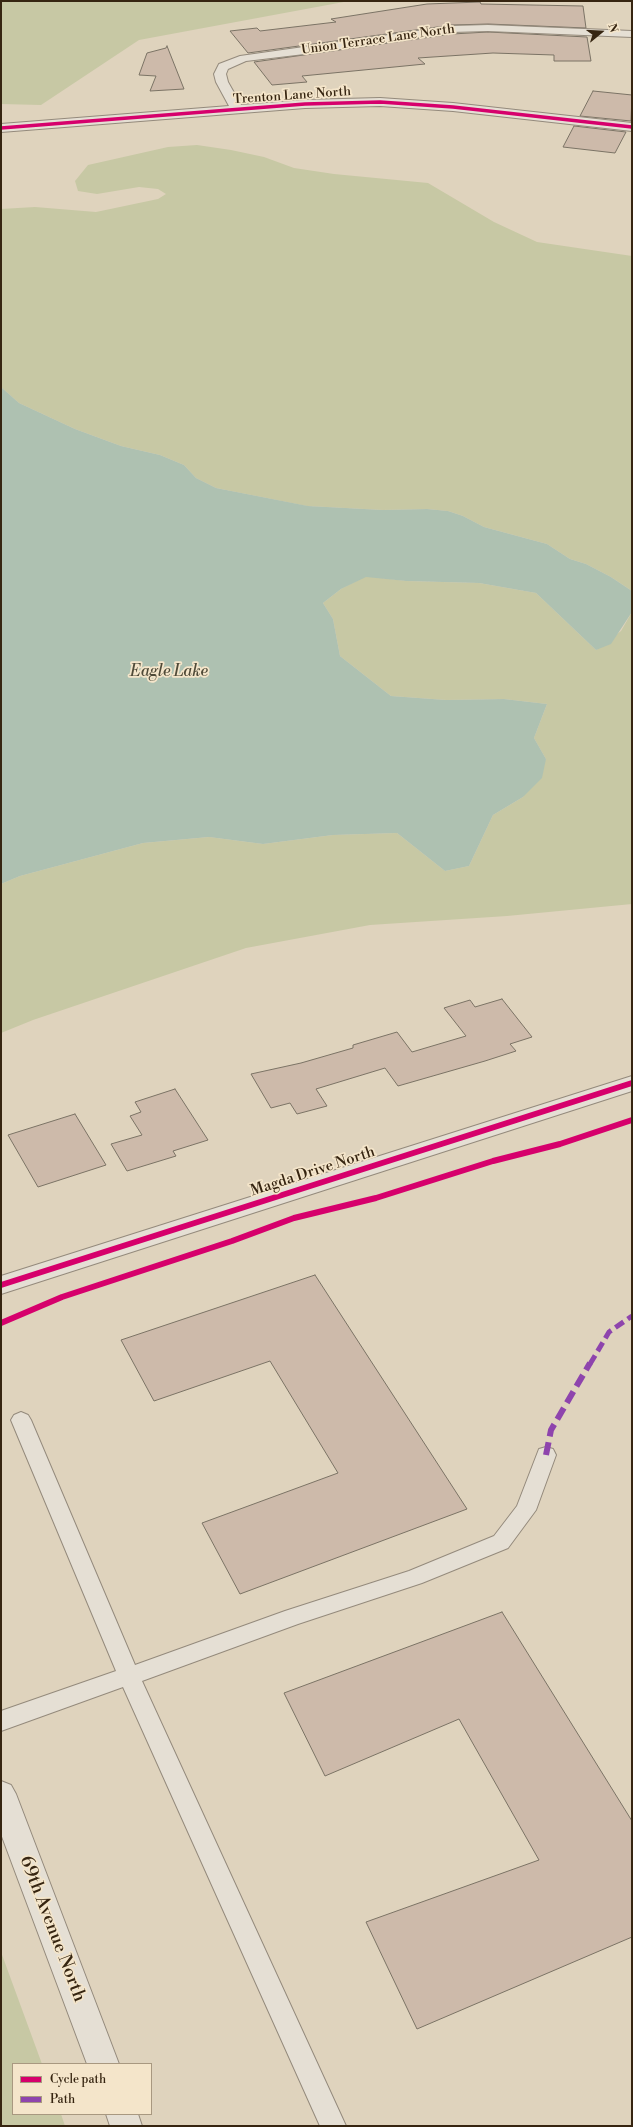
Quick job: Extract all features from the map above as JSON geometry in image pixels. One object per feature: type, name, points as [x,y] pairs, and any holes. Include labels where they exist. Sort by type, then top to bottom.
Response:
[{"type":"street","name":"Union Terrace Lane North","points":[[237,110],[222,82],[220,74],[223,68],[244,58],[329,48],[452,29],[488,28],[632,34]]},
{"type":"street","name":"Trenton Lane North","points":[[1,128],[342,102],[409,103],[632,127]]},
{"type":"street","name":"Magda Drive North","points":[[1,1285],[632,1083]]},
{"type":"street","name":"69th Avenue North","points":[[1,1794],[103,2063]]},
{"type":"street","points":[[122,2115],[126,2126]]},
{"type":"lane","points":[[21,1420],[129,1676],[333,2126]]},
{"type":"lane","points":[[1,1721],[293,1617],[415,1577],[501,1542],[526,1510],[546,1455]]},
{"type":"green space","points":[[1,1],[349,1],[139,40],[41,105],[1,104]]},
{"type":"green space","points":[[197,145],[264,157],[294,168],[334,174],[428,183],[494,222],[537,242],[632,256],[632,591],[611,577],[586,564],[570,559],[547,544],[484,527],[463,516],[448,511],[427,509],[383,510],[307,506],[216,488],[196,478],[184,465],[160,455],[121,446],[75,429],[19,403],[1,387],[1,209],[35,207],[96,212],[158,199],[166,194],[158,189],[139,187],[97,194],[78,191],[75,181],[88,165],[168,147]]},
{"type":"green space","points":[[366,576],[406,581],[479,583],[536,593],[596,650],[621,631],[632,612],[632,904],[507,916],[370,925],[246,948],[33,1020],[1,1033],[1,884],[20,876],[143,843],[209,837],[263,844],[333,835],[397,833],[445,871],[469,866],[493,815],[523,797],[546,759],[534,738],[547,704],[504,699],[446,700],[391,696],[340,656],[333,619],[323,603],[341,589]]},
{"type":"green space","points":[[1,1952],[42,2063],[12,2063],[12,2115],[61,2115],[65,2126],[1,2126]]},
{"type":"water","name":"Eagle Lake","points":[[1,387],[19,403],[75,429],[121,446],[160,455],[184,465],[196,478],[216,488],[308,506],[383,510],[427,509],[448,511],[463,516],[484,527],[547,544],[570,559],[586,564],[611,577],[632,591],[632,612],[611,644],[596,650],[536,593],[479,583],[406,581],[366,577],[341,589],[323,603],[333,619],[340,656],[391,696],[446,700],[504,699],[547,704],[534,738],[546,759],[542,778],[523,797],[493,815],[469,866],[445,871],[397,833],[333,835],[263,844],[209,837],[143,843],[20,876],[1,884]]},
{"type":"building","points":[[480,2],[481,4],[583,6],[586,28],[488,24],[452,25],[248,53],[230,31],[257,28],[260,31],[336,22],[331,19],[427,4]]},
{"type":"building","points":[[488,32],[587,37],[591,61],[554,61],[554,55],[493,53],[418,58],[425,64],[302,76],[307,82],[272,85],[254,62],[452,34]]},
{"type":"building","points":[[167,46],[184,89],[150,91],[156,76],[139,75],[147,53],[166,48]]},
{"type":"building","points":[[593,91],[632,95],[631,121],[580,116]]},
{"type":"building","points":[[574,126],[626,132],[615,153],[563,147]]},
{"type":"building","points":[[502,999],[532,1037],[510,1044],[516,1051],[485,1061],[398,1086],[385,1068],[316,1089],[327,1106],[297,1114],[290,1103],[271,1108],[251,1074],[301,1063],[353,1048],[353,1045],[397,1032],[412,1052],[466,1036],[444,1008],[470,1000],[475,1007]]},
{"type":"building","points":[[175,1089],[208,1140],[173,1151],[176,1156],[127,1171],[111,1144],[142,1135],[130,1116],[141,1112],[135,1102]]},
{"type":"building","points":[[75,1114],[106,1165],[38,1187],[8,1135]]},
{"type":"building","points":[[315,1275],[467,1509],[240,1594],[202,1523],[338,1473],[270,1361],[154,1401],[121,1340]]},
{"type":"building","points":[[502,1612],[632,1821],[632,1937],[417,2029],[366,1922],[539,1860],[459,1719],[325,1776],[284,1693]]},
{"type":"marked path","points":[[546,1455],[551,1430],[609,1332],[632,1316]]},
{"type":"cycle path","points":[[1,128],[305,104],[380,102],[453,107],[632,127]]},
{"type":"cycle path","points":[[1,1285],[632,1083]]},
{"type":"cycle path","points":[[1,1323],[62,1297],[232,1241],[294,1218],[376,1198],[493,1161],[560,1144],[632,1120]]}]
